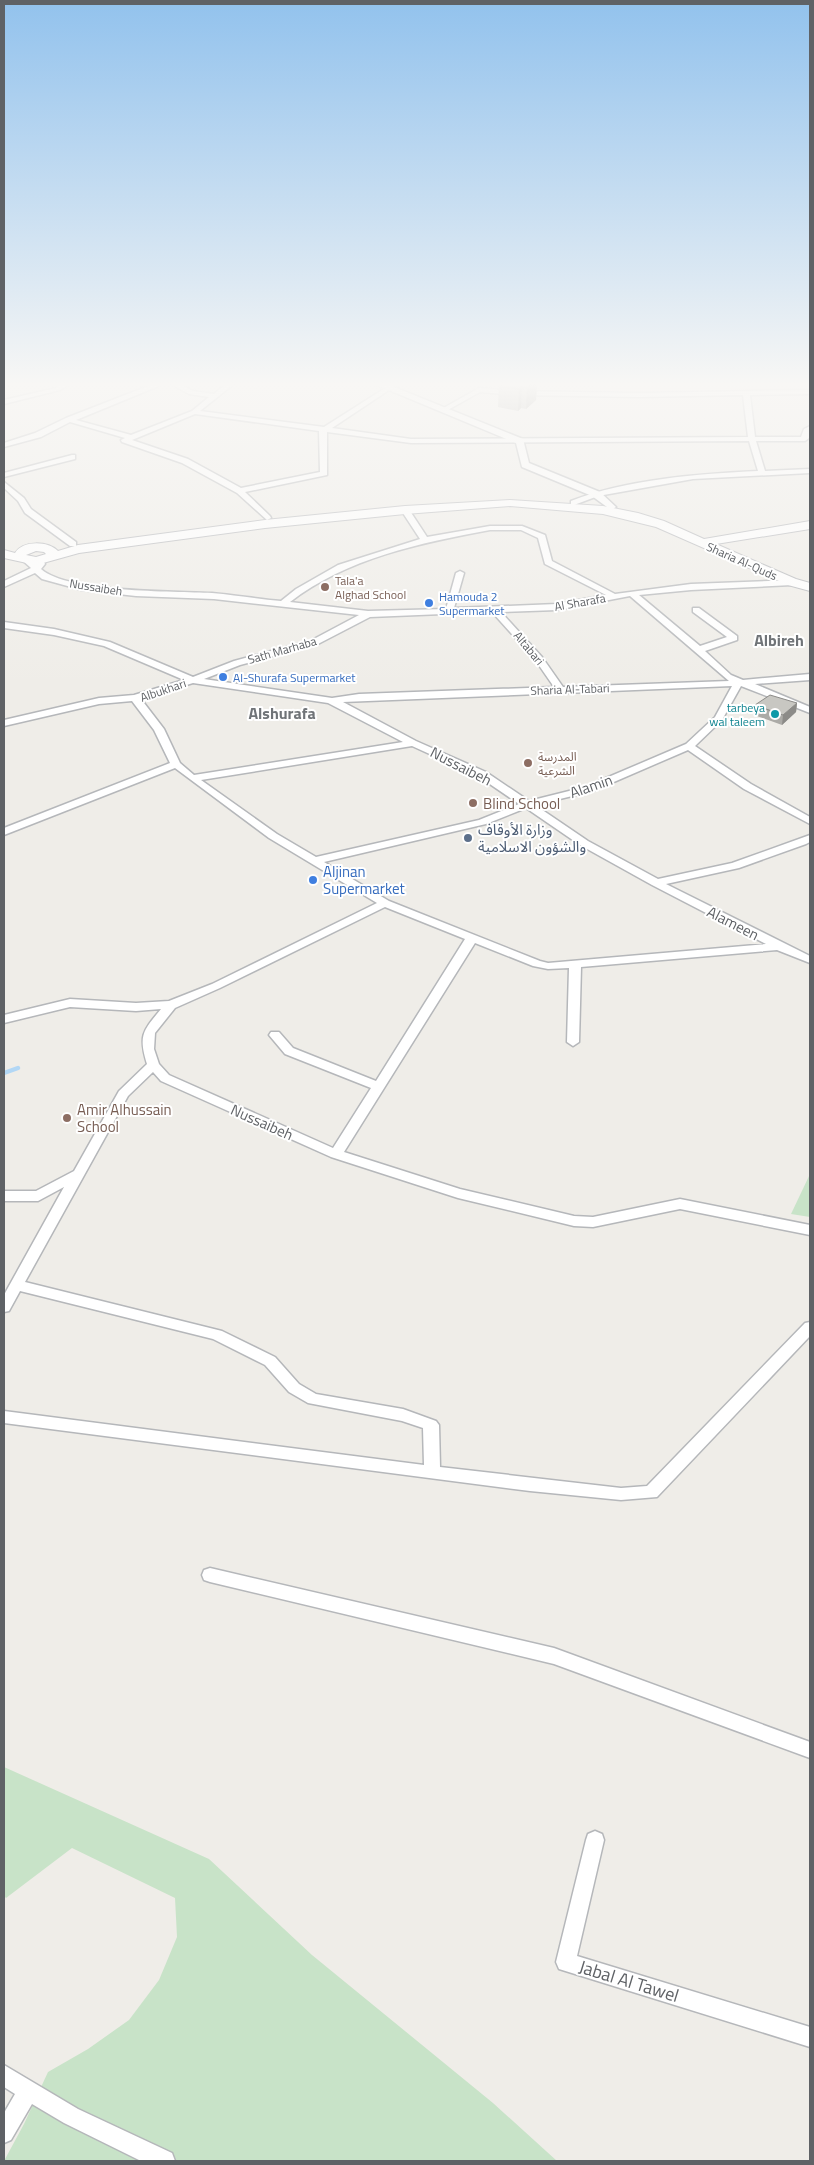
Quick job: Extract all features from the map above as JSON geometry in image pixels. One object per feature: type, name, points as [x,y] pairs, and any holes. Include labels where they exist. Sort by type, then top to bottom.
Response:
[{"type":"main road","name":"Sharia Al-Quds","points":[[48,554],[73,544],[267,518],[511,500],[611,507],[655,517],[680,527],[770,573],[810,587]]},
{"type":"main road","name":"Sharia Al-Quds","points":[[48,554],[255,525],[403,507],[510,503],[576,507],[638,517],[730,549],[777,570],[810,581]]},
{"type":"main road","points":[[707,542],[810,523]]},
{"type":"main road","points":[[680,527],[733,536]]},
{"type":"main road","points":[[730,549],[730,542],[733,536]]},
{"type":"main road","points":[[4,548],[25,555]]},
{"type":"main road","points":[[4,554],[48,554]]},
{"type":"street","points":[[4,484],[28,510],[73,544]]},
{"type":"street","points":[[227,484],[240,491],[267,518]]},
{"type":"street","points":[[240,491],[273,484]]},
{"type":"street","points":[[572,484],[596,494],[611,507]]},
{"type":"street","points":[[574,503],[596,494],[652,484]]},
{"type":"street","points":[[403,507],[425,540]]},
{"type":"street","points":[[281,605],[299,591],[341,567],[425,540],[490,528],[522,528],[542,537],[548,562],[613,596]]},
{"type":"street","points":[[4,584],[36,569],[48,554]]},
{"type":"street","name":"Nussaibeh","points":[[25,555],[45,577],[82,587],[136,593],[214,596],[368,614]]},
{"type":"street","points":[[449,612],[460,573]]},
{"type":"street","points":[[745,583],[770,579],[773,576],[770,573]]},
{"type":"street","name":"Al Sharafa","points":[[368,614],[557,607],[632,593],[745,583],[792,582]]},
{"type":"street","points":[[632,593],[674,627],[728,677],[738,683],[810,710]]},
{"type":"street","name":"Altabari","points":[[494,609],[539,659],[561,690]]},
{"type":"street","points":[[696,610],[734,638],[698,650]]},
{"type":"street","name":"Sath Marhaba","points":[[193,680],[237,662],[315,642],[368,614]]},
{"type":"street","name":"Albukhari","points":[[4,625],[54,632],[107,644],[193,680]]},
{"type":"street","name":"Sharia Al-Tabari","points":[[330,700],[359,697],[738,683],[810,677]]},
{"type":"street","name":"Nussaibeh","points":[[193,680],[330,700],[345,706],[413,743],[482,774],[525,805]]},
{"type":"street","name":"Albukhari","points":[[176,764],[159,729],[135,698],[193,680]]},
{"type":"street","name":"Alamin","points":[[525,805],[589,789],[689,746],[719,718],[738,683]]},
{"type":"street","points":[[4,723],[99,702],[135,698]]},
{"type":"street","points":[[192,778],[413,743]]},
{"type":"street","points":[[689,746],[772,802],[810,821]]},
{"type":"street","points":[[4,832],[176,764],[192,778],[273,836],[384,903],[537,964],[554,966],[778,946]]},
{"type":"street","points":[[315,861],[482,822],[525,805],[584,843],[656,883],[735,866],[810,838]]},
{"type":"street","name":"Alameen","points":[[656,883],[778,946],[810,960]]},
{"type":"street","points":[[4,1019],[70,1003],[136,1007],[171,1005],[216,986],[384,903]]},
{"type":"street","points":[[336,1154],[472,938]]},
{"type":"street","points":[[573,1042],[575,964]]},
{"type":"street","points":[[4,1307],[124,1094],[153,1066],[148,1049],[150,1032],[171,1005]]},
{"type":"street","points":[[276,1035],[289,1051],[379,1087]]},
{"type":"street","name":"Nussaibeh","points":[[153,1066],[165,1078],[336,1154],[458,1193],[574,1221],[593,1222],[680,1204],[810,1230]]},
{"type":"street","points":[[4,1196],[38,1196],[78,1174]]},
{"type":"street","points":[[16,1285],[217,1335],[270,1361],[294,1388],[313,1399],[404,1415],[431,1426],[432,1473]]},
{"type":"street","points":[[4,1417],[530,1485],[621,1494],[650,1492],[810,1327]]},
{"type":"street","points":[[210,1575],[554,1656],[718,1718],[810,1750]]},
{"type":"street","name":"Jabal Al Tawel","points":[[595,1840],[566,1962],[810,2037]]},
{"type":"street","points":[[4,2075],[71,2116],[164,2161]]},
{"type":"street","points":[[4,2133],[28,2091]]},
{"type":"green space","points":[[810,1174],[810,1217],[791,1214]]},
{"type":"green space","points":[[4,1767],[209,1859],[312,1955],[493,2103],[557,2161],[4,2161],[24,2124],[48,2072],[88,2049],[129,2020],[159,1980],[177,1937],[175,1898],[72,1848],[6,1898],[4,1896]]},
{"type":"building","points":[[770,695],[797,703],[783,715],[755,705]]},
{"type":"waterway","points":[[4,1073],[18,1068]]},
{"type":"place","name":"Tala'a Alghad School","points":[[325,587]]},
{"type":"place","name":"Hamouda 2 Supermarket","points":[[429,603]]},
{"type":"place","name":"Al-Shurafa Supermarket","points":[[223,677]]},
{"type":"place","name":"tarbeya wal taleem","points":[[775,714]]},
{"type":"place","name":"المدرسة الشرعية","points":[[528,763]]},
{"type":"place","name":"Blind School","points":[[473,803]]},
{"type":"place","name":"وزارة الأوقاف والشؤون الاسلامية","points":[[468,838]]},
{"type":"place","name":"Aljinan Supermarket","points":[[313,880]]},
{"type":"place","name":"Amir Alhussain School","points":[[67,1118]]},
{"type":"district","name":"Albireh","points":[[779,640]]},
{"type":"district","name":"Alshurafa","points":[[282,713]]}]
